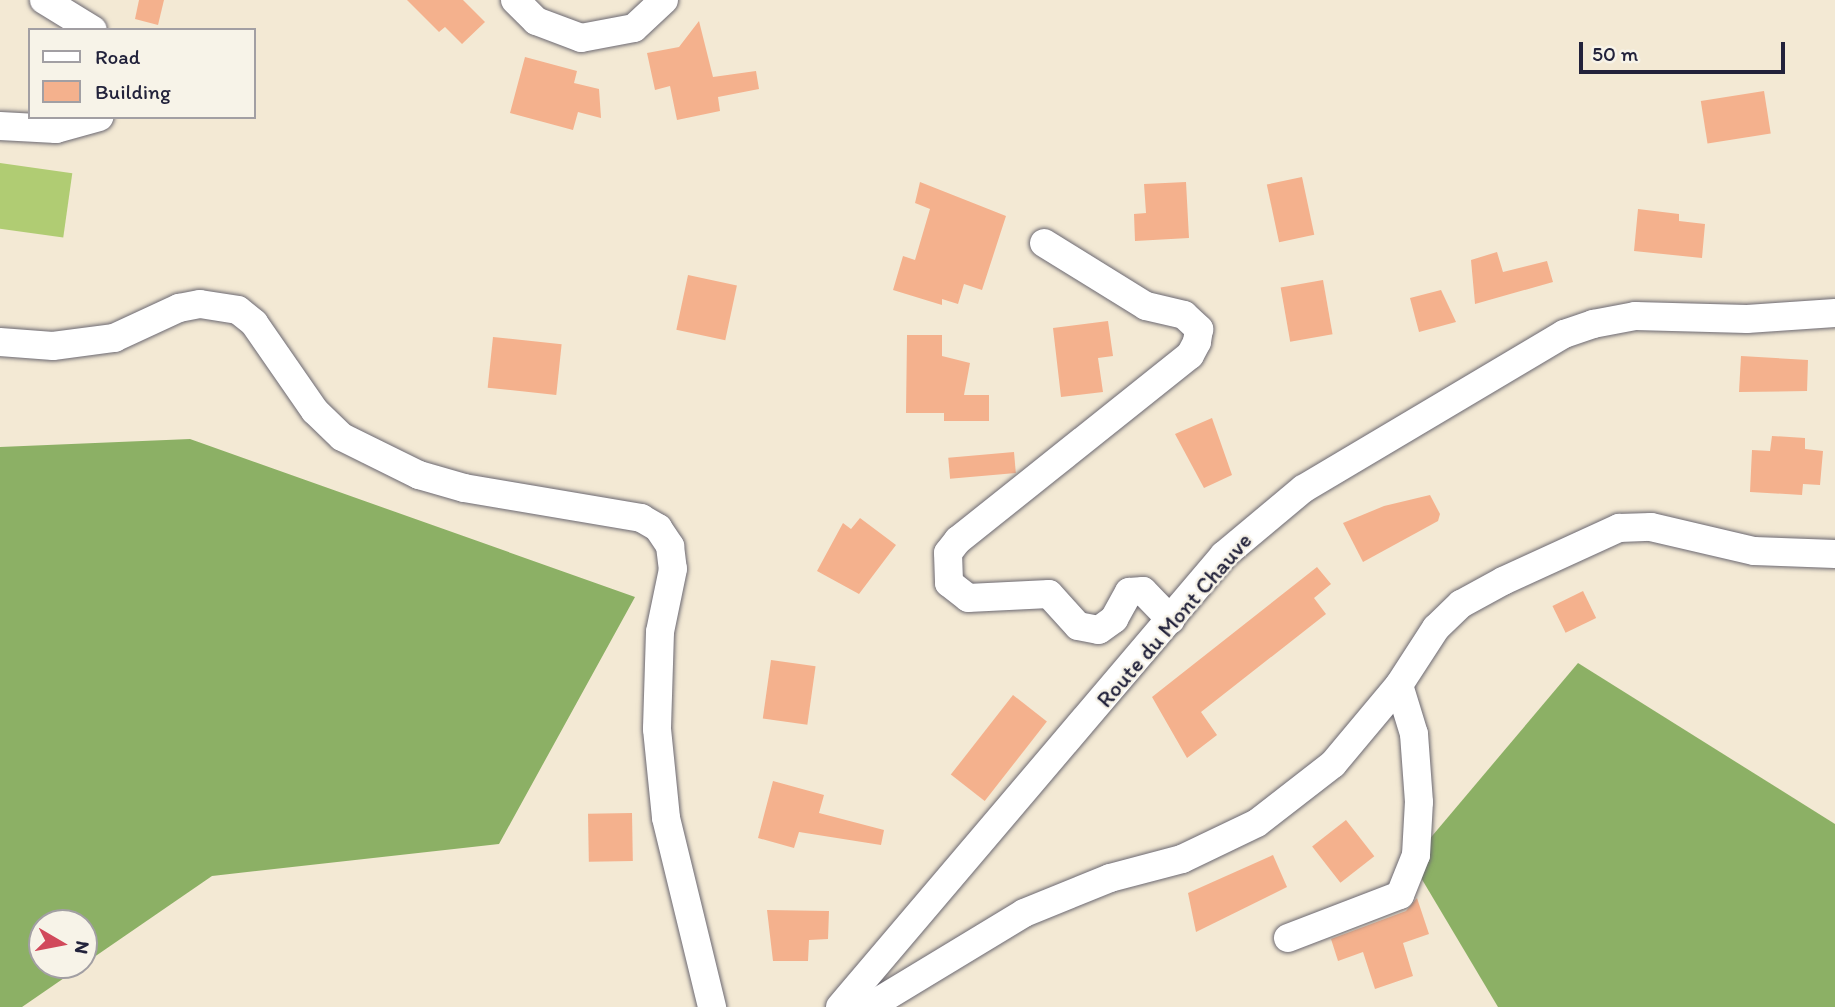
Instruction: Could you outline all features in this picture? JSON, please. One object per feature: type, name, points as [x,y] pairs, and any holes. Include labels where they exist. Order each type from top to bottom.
[{"type":"street","points":[[44,0],[90,28]]},
{"type":"street","points":[[515,0],[536,21],[581,38],[634,28],[664,0]]},
{"type":"street","points":[[0,126],[56,129],[92,119]]},
{"type":"street","points":[[1044,243],[1146,306],[1184,315],[1199,329],[1197,342],[1190,355],[958,540],[948,553],[949,583],[968,598],[1049,594],[1078,626],[1099,630],[1114,619],[1129,592],[1143,591],[1171,620]]},
{"type":"street","points":[[0,342],[53,346],[114,338],[179,308],[200,303],[238,310],[254,323],[315,411],[342,437],[430,478],[536,502],[642,517],[658,528],[670,546],[673,569],[660,632],[657,729],[666,818],[712,1007]]},
{"type":"street","name":"Route du Mont Chauve","points":[[840,1007],[1224,555],[1303,489],[1564,334],[1634,316],[1747,320],[1835,313]]},
{"type":"street","points":[[869,1007],[1024,914],[1110,878],[1182,859],[1257,823],[1333,764],[1399,685],[1436,628],[1461,604],[1619,528],[1651,527],[1754,551],[1835,554]]},
{"type":"street","points":[[1288,937],[1400,895],[1416,855],[1419,802],[1414,734],[1399,685]]},
{"type":"green space","points":[[0,163],[72,173],[63,238],[0,229]]},
{"type":"green space","points":[[190,439],[635,597],[499,844],[212,876],[98,954],[98,909],[28,909],[28,979],[63,979],[22,1007],[0,1007],[0,447]]},
{"type":"green space","points":[[1578,663],[1835,824],[1835,1007],[1498,1007],[1411,861]]},
{"type":"building","points":[[139,0],[164,0],[158,25],[135,19]]},
{"type":"building","points":[[407,0],[463,0],[485,22],[462,44],[445,27],[439,32]]},
{"type":"building","points":[[699,21],[713,77],[756,71],[759,89],[718,97],[720,111],[677,120],[670,86],[655,90],[647,53],[679,47]]},
{"type":"building","points":[[525,57],[577,71],[574,83],[599,89],[601,118],[578,112],[573,130],[510,113]]},
{"type":"building","points":[[1764,91],[1771,133],[1708,143],[1701,101]]},
{"type":"building","points":[[1302,177],[1314,235],[1279,242],[1267,184]]},
{"type":"building","points":[[920,182],[1006,216],[982,290],[964,284],[958,304],[942,299],[942,305],[893,290],[903,256],[915,260],[930,209],[915,203]]},
{"type":"building","points":[[1186,182],[1189,238],[1135,241],[1134,214],[1146,213],[1144,184]]},
{"type":"building","points":[[1638,209],[1679,214],[1679,221],[1705,224],[1702,258],[1634,251]]},
{"type":"building","points":[[1497,252],[1503,272],[1547,261],[1553,282],[1475,304],[1471,260]]},
{"type":"building","points":[[688,275],[737,285],[725,340],[676,330]]},
{"type":"building","points":[[1323,280],[1333,334],[1290,342],[1281,287]]},
{"type":"building","points":[[1441,290],[1456,322],[1419,332],[1410,298]]},
{"type":"building","points":[[1108,321],[1113,356],[1098,358],[1103,392],[1061,397],[1053,328]]},
{"type":"building","points":[[907,335],[942,335],[942,356],[970,363],[964,395],[989,395],[989,421],[944,421],[944,413],[906,413]]},
{"type":"building","points":[[493,337],[562,344],[556,395],[488,388]]},
{"type":"building","points":[[1741,356],[1808,360],[1807,391],[1739,392]]},
{"type":"building","points":[[1212,418],[1232,475],[1204,488],[1175,434]]},
{"type":"building","points":[[1772,436],[1805,438],[1805,449],[1823,451],[1820,485],[1803,484],[1802,495],[1750,492],[1752,450],[1770,451]]},
{"type":"building","points":[[1014,452],[1016,473],[950,479],[948,458]]},
{"type":"building","points":[[1430,495],[1440,514],[1438,521],[1363,562],[1343,523],[1384,506]]},
{"type":"building","points":[[860,518],[896,545],[859,594],[817,571],[843,523],[851,529]]},
{"type":"building","points":[[1317,567],[1331,584],[1314,598],[1326,614],[1201,712],[1217,735],[1187,758],[1152,697]]},
{"type":"building","points":[[1583,591],[1596,618],[1566,633],[1552,606]]},
{"type":"building","points":[[771,660],[816,666],[807,725],[763,718]]},
{"type":"building","points":[[1013,695],[1047,721],[985,801],[951,775]]},
{"type":"building","points":[[773,781],[824,795],[819,813],[884,830],[881,845],[799,832],[794,848],[758,838]]},
{"type":"building","points":[[632,813],[633,861],[589,862],[588,814]]},
{"type":"building","points":[[1346,820],[1374,856],[1340,883],[1312,846]]},
{"type":"building","points":[[1273,855],[1287,887],[1196,932],[1188,893]]},
{"type":"building","points":[[1417,898],[1429,934],[1403,943],[1413,976],[1375,989],[1363,952],[1338,961],[1331,939],[1406,911]]},
{"type":"building","points":[[767,910],[829,911],[828,939],[809,940],[808,961],[773,961]]}]
